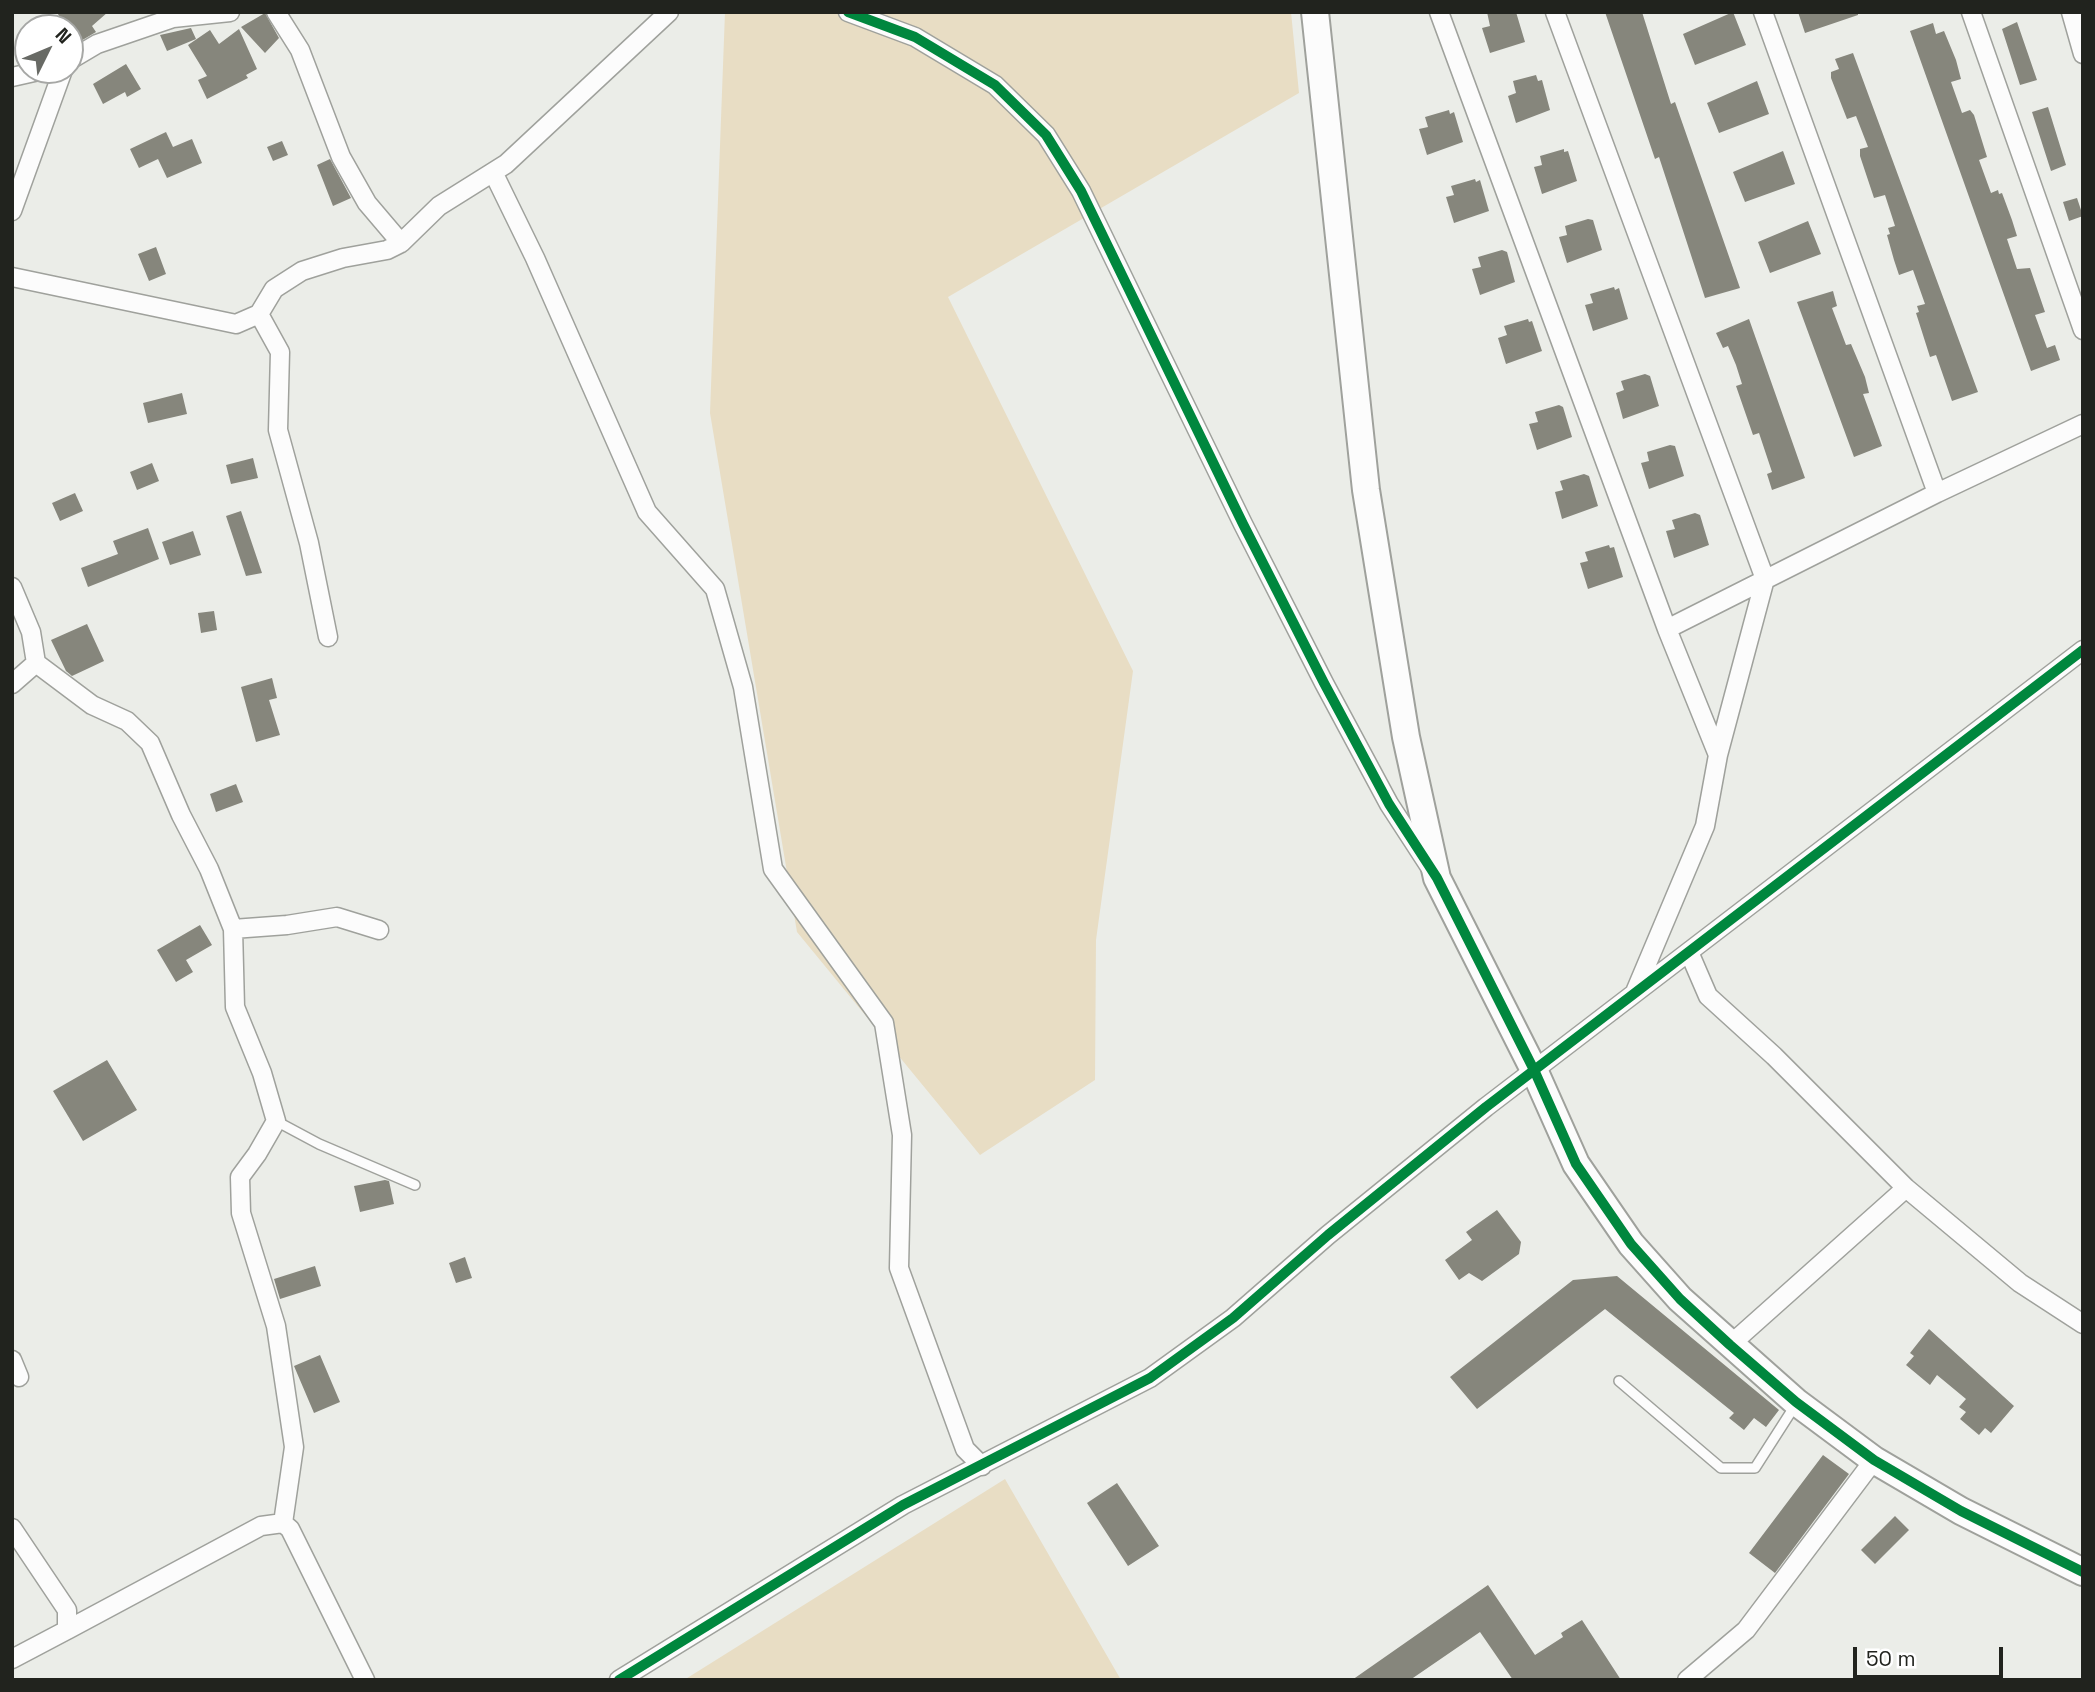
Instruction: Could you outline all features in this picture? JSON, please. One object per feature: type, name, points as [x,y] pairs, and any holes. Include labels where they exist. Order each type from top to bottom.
[{"type":"street","points":[[84,52],[97,44],[173,18],[230,12]]},
{"type":"street","points":[[276,12],[300,50],[341,157],[367,203],[401,243]]},
{"type":"street","points":[[12,278],[236,324],[259,314],[274,289],[302,271],[343,258],[387,250],[401,243],[439,206],[494,174],[670,12]]},
{"type":"street","points":[[848,12],[915,37],[995,85],[1046,135],[1081,191],[1243,524],[1324,683],[1389,804],[1437,878],[1535,1072],[1576,1164],[1601,1205],[1680,1299],[1797,1402],[1874,1461],[1961,1511],[2083,1572]]},
{"type":"street","points":[[1314,12],[1366,490],[1406,737],[1437,878]]},
{"type":"street","points":[[1439,12],[1667,629],[1718,755]]},
{"type":"street","points":[[1555,12],[1765,579],[1718,755],[1705,826],[1634,993]]},
{"type":"street","points":[[1763,12],[1937,493]]},
{"type":"street","points":[[1971,12],[2083,330]]},
{"type":"street","points":[[2071,12],[2083,54]]},
{"type":"street","points":[[12,211],[58,84]]},
{"type":"street","points":[[494,174],[535,258],[647,512],[715,589],[743,687],[773,869],[884,1023],[902,1135],[899,1268],[965,1449],[982,1466]]},
{"type":"street","points":[[259,314],[280,352],[278,430],[309,543],[328,637]]},
{"type":"street","points":[[1667,629],[1937,493],[2083,424]]},
{"type":"street","points":[[12,587],[31,632],[36,663],[92,705],[127,721],[150,743],[181,816],[209,870],[233,929],[235,1007],[262,1073],[276,1121],[240,1177],[241,1213],[276,1326],[294,1447],[283,1523]]},
{"type":"street","points":[[619,1680],[903,1505],[1150,1378],[1233,1318],[1360,1209],[1486,1107],[2083,650]]},
{"type":"street","points":[[12,684],[36,663]]},
{"type":"street","points":[[233,929],[287,925],[337,917],[379,930]]},
{"type":"street","points":[[1689,952],[1708,996],[1774,1056],[1906,1188],[2020,1283],[2083,1324]]},
{"type":"street","points":[[1730,1345],[1906,1188]]},
{"type":"street","points":[[1687,1680],[1746,1630],[1874,1461]]},
{"type":"street","points":[[12,1659],[261,1526],[283,1523],[290,1528],[365,1680]]},
{"type":"street","points":[[12,1528],[67,1611],[67,1630]]},
{"type":"lane","points":[[276,1121],[319,1144],[415,1185]]},
{"type":"lane","points":[[1619,1381],[1720,1468],[1755,1468],[1797,1402]]},
{"type":"shaded area","points":[[725,12],[1291,12],[1299,93],[948,297],[1133,671],[1096,940],[1095,1080],[980,1155],[797,932],[710,413]]},
{"type":"shaded area","points":[[1005,1479],[1121,1680],[684,1680]]},
{"type":"building","points":[[57,12],[108,12],[92,26],[96,32],[84,39],[84,14]]},
{"type":"building","points":[[1487,12],[1516,12],[1525,42],[1490,53],[1482,28],[1490,26]]},
{"type":"building","points":[[1605,12],[1642,12],[1671,104],[1675,102],[1740,288],[1705,298],[1659,157],[1655,159]]},
{"type":"building","points":[[1733,12],[1746,45],[1695,65],[1683,34]]},
{"type":"building","points":[[1798,12],[1858,12],[1858,15],[1805,33]]},
{"type":"building","points":[[265,13],[279,38],[265,53],[241,27]]},
{"type":"building","points":[[2017,22],[2037,80],[2020,85],[2002,29]]},
{"type":"building","points":[[1933,23],[1936,34],[1944,31],[1956,60],[1961,79],[1951,82],[1962,113],[1970,110],[1974,115],[1987,157],[1979,160],[1991,193],[1998,190],[1999,194],[2002,193],[2017,236],[2007,239],[2017,269],[2030,268],[2045,312],[2035,315],[2047,348],[2055,345],[2060,360],[2031,371],[1910,31]]},
{"type":"building","points":[[191,28],[196,39],[167,51],[160,35]]},
{"type":"building","points":[[239,29],[257,69],[246,75],[248,78],[207,99],[198,80],[207,76],[188,45],[210,30],[219,44]]},
{"type":"building","points":[[1853,53],[1978,392],[1952,401],[1936,355],[1930,357],[1916,313],[1919,312],[1917,306],[1925,304],[1913,270],[1899,275],[1894,260],[1887,235],[1890,234],[1888,228],[1895,226],[1885,195],[1874,198],[1860,156],[1860,149],[1868,147],[1856,116],[1847,119],[1831,78],[1831,72],[1839,69],[1835,59]]},
{"type":"building","points":[[126,64],[141,89],[127,97],[125,92],[103,104],[93,84]]},
{"type":"building","points":[[1536,75],[1538,81],[1542,80],[1550,110],[1516,123],[1508,96],[1516,93],[1513,81]]},
{"type":"building","points":[[1757,81],[1769,114],[1719,133],[1707,103]]},
{"type":"building","points":[[2048,107],[2066,165],[2051,171],[2032,112]]},
{"type":"building","points":[[1449,110],[1450,114],[1454,112],[1463,142],[1427,155],[1419,129],[1428,127],[1425,117]]},
{"type":"building","points":[[166,132],[173,147],[192,139],[202,163],[167,178],[158,159],[139,168],[130,149]]},
{"type":"building","points":[[282,141],[288,155],[273,161],[267,147]]},
{"type":"building","points":[[1564,149],[1564,152],[1568,151],[1577,181],[1542,194],[1534,167],[1542,165],[1540,156]]},
{"type":"building","points":[[1783,151],[1795,184],[1745,202],[1733,172]]},
{"type":"building","points":[[330,159],[351,198],[333,206],[317,165]]},
{"type":"building","points":[[1475,179],[1476,182],[1480,180],[1489,211],[1454,223],[1446,197],[1454,195],[1451,186]]},
{"type":"building","points":[[2077,198],[2083,216],[2069,221],[2063,202]]},
{"type":"building","points":[[1593,220],[1602,250],[1567,263],[1559,237],[1567,235],[1565,226]]},
{"type":"building","points":[[1808,221],[1821,254],[1770,273],[1758,242]]},
{"type":"building","points":[[156,247],[166,274],[149,281],[138,254]]},
{"type":"building","points":[[1502,250],[1507,252],[1515,282],[1480,295],[1472,269],[1481,267],[1478,257]]},
{"type":"building","points":[[1614,287],[1615,290],[1619,288],[1628,319],[1593,331],[1585,305],[1593,303],[1590,294]]},
{"type":"building","points":[[1833,291],[1837,306],[1832,308],[1846,345],[1851,344],[1865,377],[1869,393],[1863,394],[1882,446],[1854,457],[1797,302]]},
{"type":"building","points":[[1528,319],[1529,322],[1532,321],[1542,351],[1506,364],[1498,338],[1507,335],[1504,326]]},
{"type":"building","points":[[1749,319],[1805,478],[1772,490],[1767,474],[1772,472],[1759,433],[1753,435],[1736,386],[1742,384],[1736,365],[1728,346],[1723,348],[1716,333]]},
{"type":"building","points":[[1645,374],[1650,376],[1659,406],[1623,419],[1616,393],[1624,390],[1621,381]]},
{"type":"building","points":[[182,393],[187,414],[148,423],[143,403]]},
{"type":"building","points":[[1559,405],[1563,407],[1572,437],[1537,450],[1529,424],[1538,422],[1535,412]]},
{"type":"building","points":[[1675,446],[1684,476],[1649,489],[1641,463],[1649,461],[1647,452]]},
{"type":"building","points":[[253,458],[258,478],[231,484],[226,465]]},
{"type":"building","points":[[152,463],[159,481],[137,490],[130,472]]},
{"type":"building","points":[[1584,474],[1589,476],[1598,506],[1562,519],[1555,492],[1563,490],[1560,481]]},
{"type":"building","points":[[75,493],[83,511],[60,521],[52,503]]},
{"type":"building","points":[[241,511],[262,573],[246,576],[226,516]]},
{"type":"building","points":[[1695,513],[1700,515],[1709,545],[1674,558],[1666,531],[1675,529],[1672,520]]},
{"type":"building","points":[[148,528],[159,559],[88,587],[81,568],[118,554],[113,541]]},
{"type":"building","points":[[193,531],[201,555],[170,565],[162,542]]},
{"type":"building","points":[[1609,545],[1610,548],[1614,547],[1623,577],[1588,589],[1580,563],[1588,561],[1585,552]]},
{"type":"building","points":[[214,611],[217,630],[201,633],[198,613]]},
{"type":"building","points":[[87,624],[104,661],[72,676],[66,671],[51,640]]},
{"type":"building","points":[[272,678],[277,698],[269,700],[280,735],[256,742],[241,687]]},
{"type":"building","points":[[236,784],[243,802],[216,812],[210,794]]},
{"type":"building","points":[[200,925],[212,945],[186,960],[193,972],[176,982],[157,950]]},
{"type":"building","points":[[107,1060],[137,1110],[83,1141],[53,1091]]},
{"type":"building","points":[[389,1181],[394,1204],[360,1212],[354,1186]]},
{"type":"building","points":[[1497,1210],[1521,1242],[1519,1254],[1482,1281],[1469,1273],[1459,1280],[1445,1260],[1472,1240],[1466,1232]]},
{"type":"building","points":[[465,1257],[472,1278],[456,1283],[449,1263]]},
{"type":"building","points":[[315,1266],[321,1286],[280,1299],[274,1279]]},
{"type":"building","points":[[1617,1276],[1779,1410],[1766,1427],[1754,1418],[1744,1430],[1729,1418],[1734,1413],[1605,1309],[1477,1409],[1450,1377],[1573,1280]]},
{"type":"building","points":[[1929,1329],[2014,1406],[1991,1433],[1985,1428],[1979,1435],[1960,1419],[1966,1412],[1959,1407],[1966,1399],[1937,1375],[1930,1385],[1906,1365],[1914,1356],[1910,1353]]},
{"type":"building","points":[[320,1355],[340,1402],[314,1413],[294,1366]]},
{"type":"building","points":[[1823,1455],[1849,1474],[1775,1573],[1749,1553]]},
{"type":"building","points":[[1117,1483],[1159,1546],[1128,1566],[1087,1503]]},
{"type":"building","points":[[1895,1516],[1909,1530],[1875,1564],[1861,1550]]},
{"type":"building","points":[[1488,1585],[1535,1655],[1563,1637],[1561,1633],[1582,1620],[1621,1680],[1513,1680],[1480,1632],[1410,1680],[1352,1680]]},
{"type":"cycle path","points":[[848,12],[915,37],[995,85],[1046,135],[1081,191],[1243,524],[1324,683],[1389,804],[1437,878],[1535,1072],[1576,1164],[1631,1244],[1680,1299],[1730,1345],[1796,1402],[1874,1460],[1961,1511],[2083,1572]]},
{"type":"cycle path","points":[[619,1680],[903,1505],[1150,1378],[1233,1318],[1328,1235],[1486,1107],[2083,650]]}]
